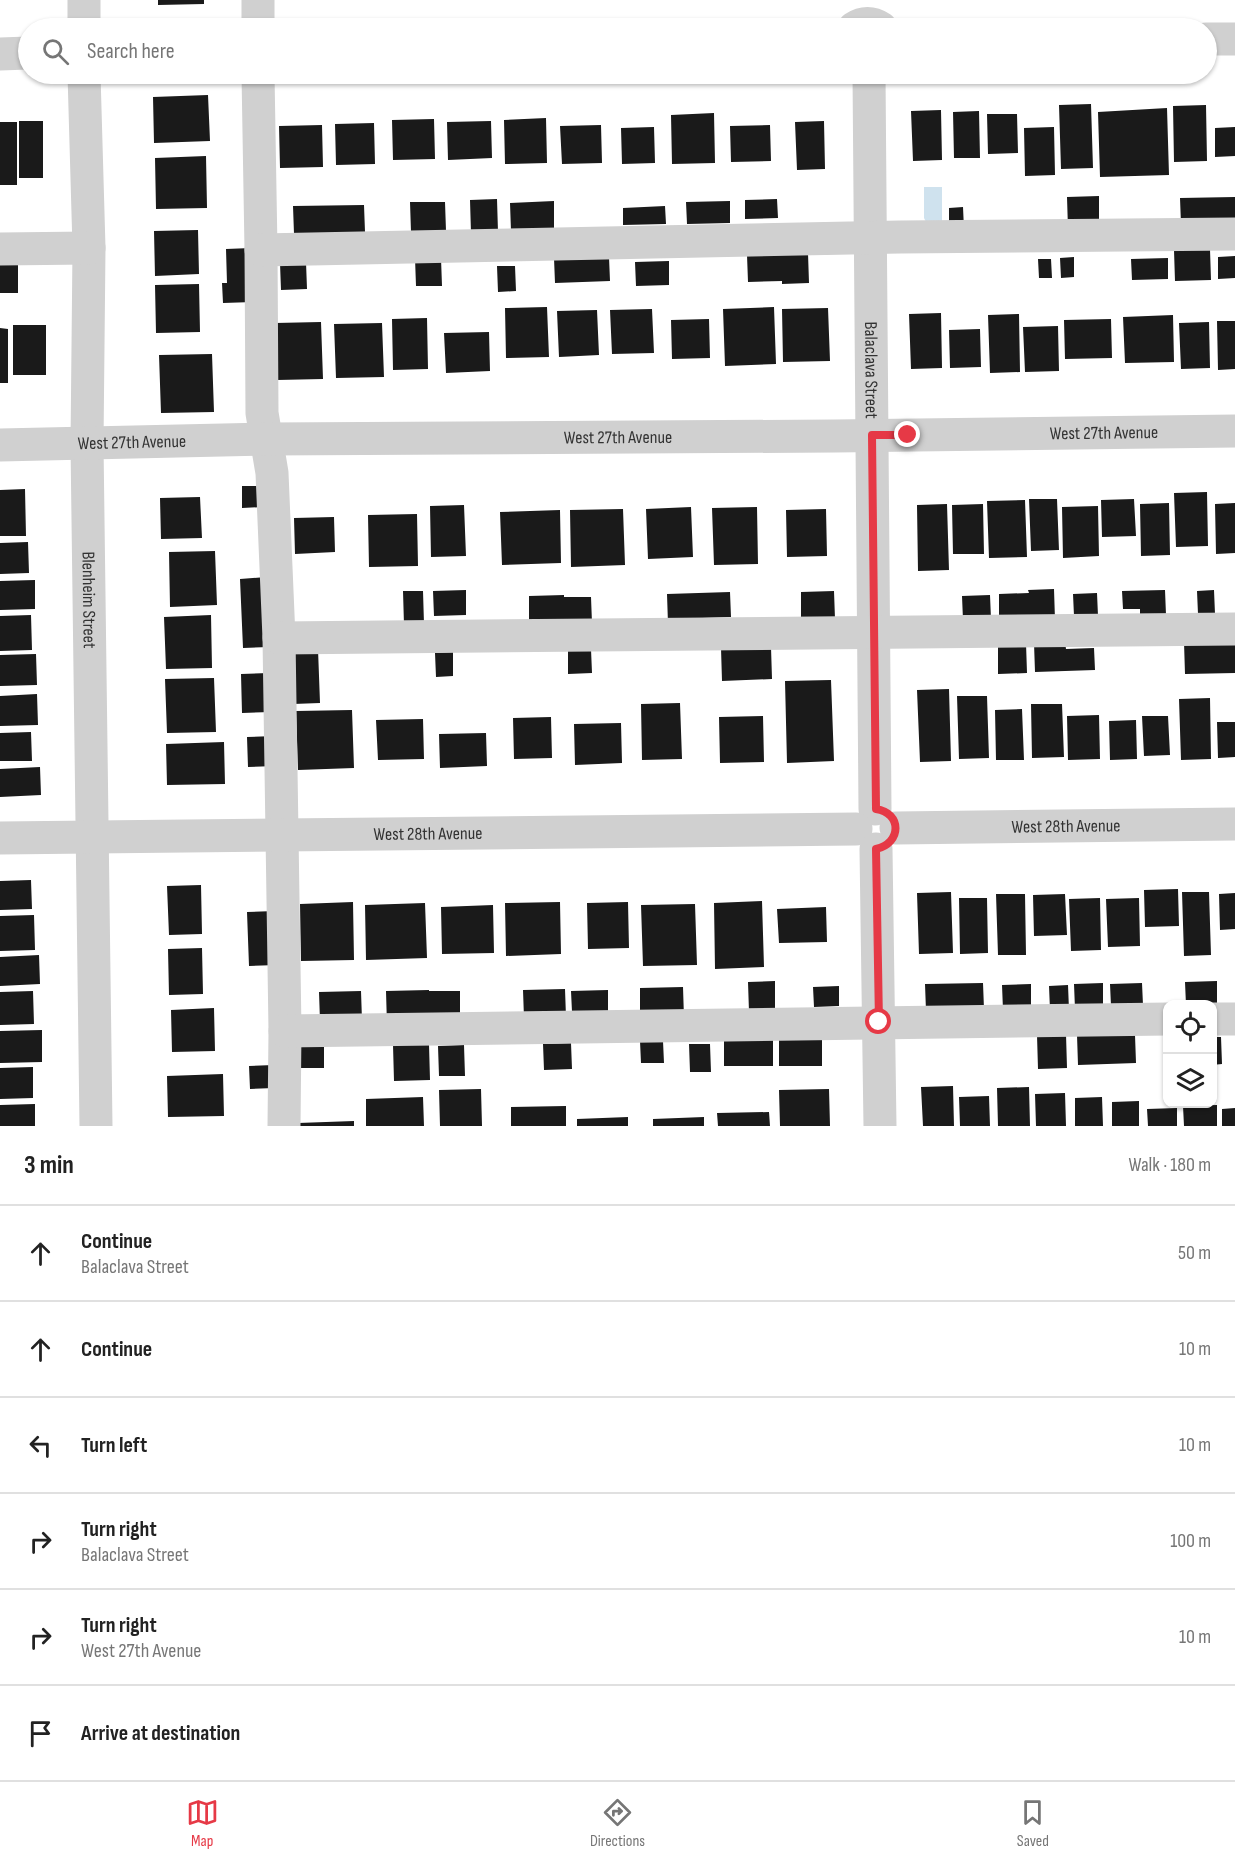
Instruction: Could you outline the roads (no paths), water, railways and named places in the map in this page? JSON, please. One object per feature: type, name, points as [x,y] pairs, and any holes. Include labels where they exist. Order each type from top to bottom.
[{"type":"street","points":[[84,0],[84,18]]},
{"type":"street","points":[[258,0],[258,18]]},
{"type":"street","points":[[1217,39],[1235,39]]},
{"type":"street","points":[[0,54],[18,53]]},
{"type":"street","name":"Blenheim Street","points":[[84,84],[89,248],[87,444],[96,1126]]},
{"type":"street","points":[[258,84],[262,412],[272,473],[279,638],[285,1031],[284,1126]]},
{"type":"street","name":"Balaclava Street","points":[[869,84],[880,1126]]},
{"type":"street","points":[[261,250],[870,238],[1235,234]]},
{"type":"street","points":[[0,249],[89,248]]},
{"type":"street","name":"West 27th Avenue","points":[[0,445],[266,439],[1235,431]]},
{"type":"street","points":[[279,638],[1235,629]]},
{"type":"street","name":"West 28th Avenue","points":[[0,838],[1235,824]]},
{"type":"street","points":[[285,1031],[1163,1019]]},
{"type":"street","points":[[1217,1019],[1235,1019]]},
{"type":"water","points":[[924,187],[942,187],[942,224],[927,224],[924,218]]}]
